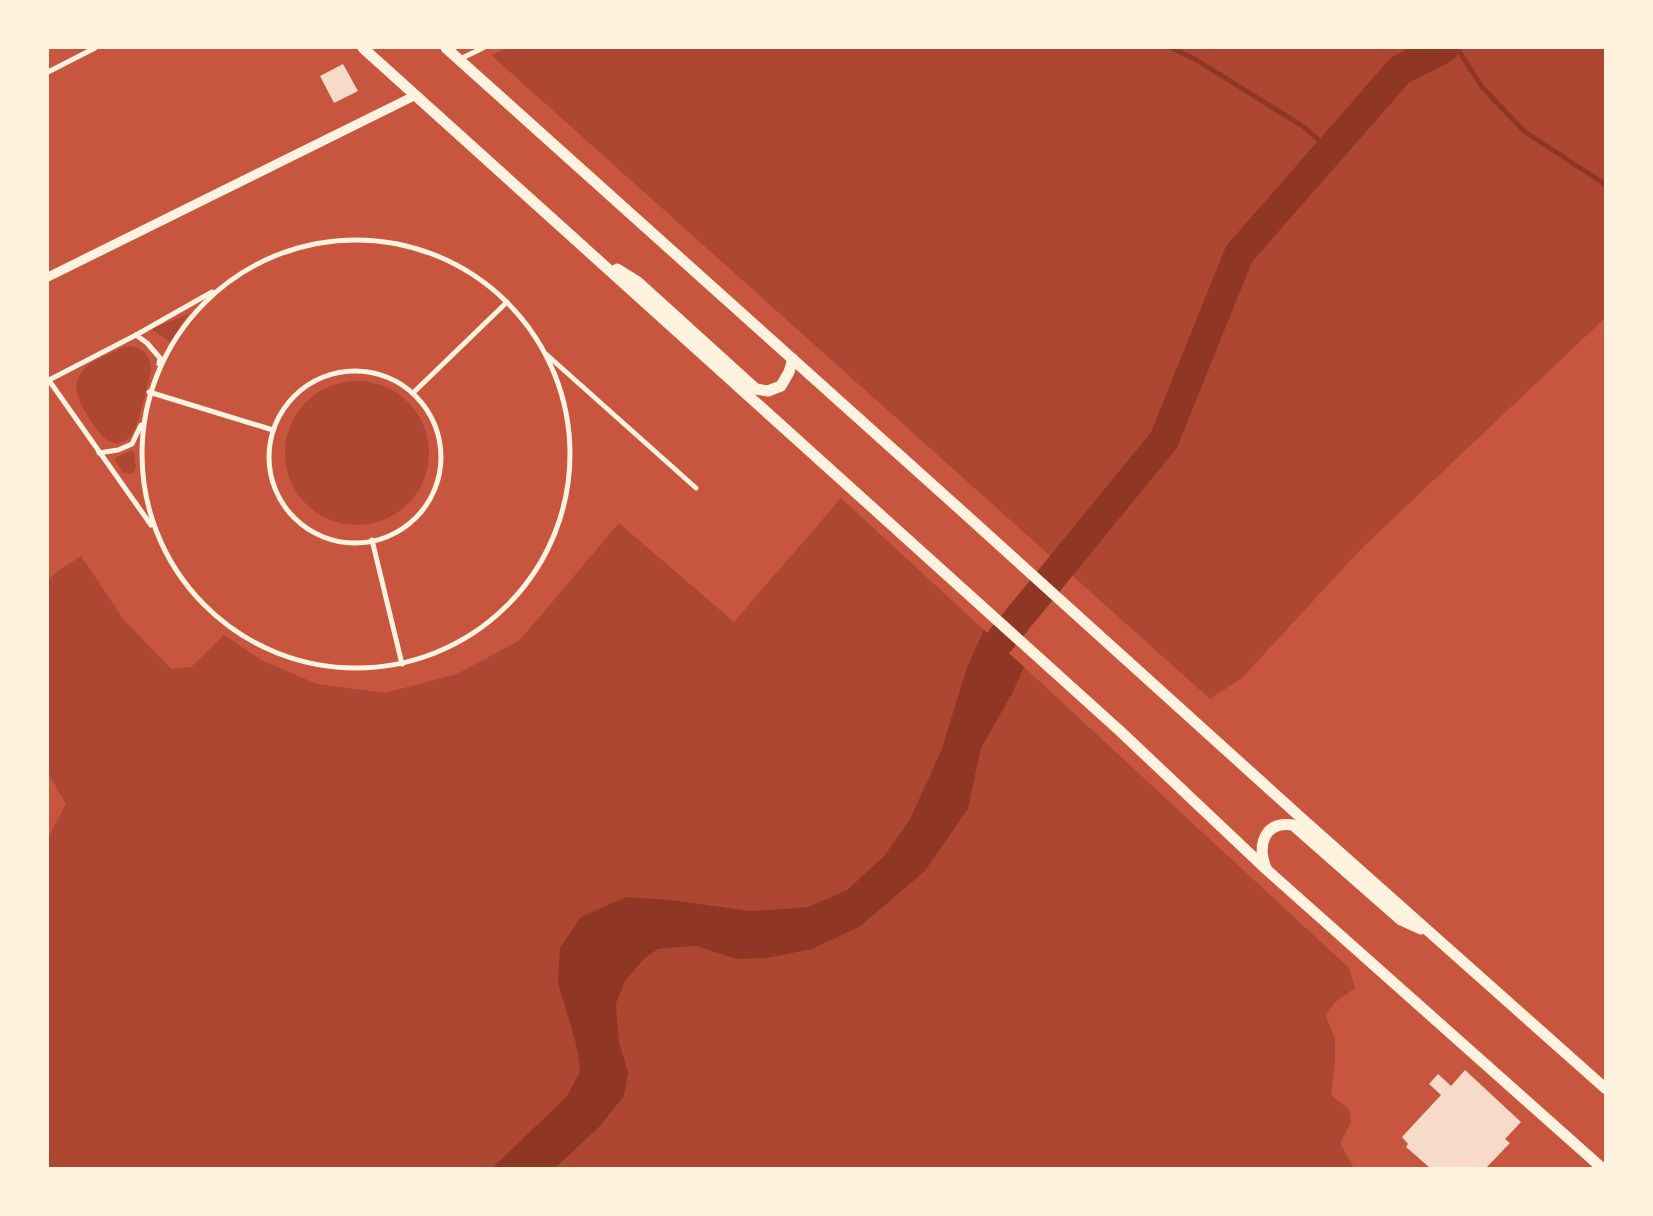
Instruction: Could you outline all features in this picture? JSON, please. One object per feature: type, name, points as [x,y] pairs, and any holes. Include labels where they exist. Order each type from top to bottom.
[{"type":"main road","points":[[363,48],[596,256],[1120,731],[1267,870],[1602,1168]]},
{"type":"main road","points":[[446,48],[1432,935],[1606,1089]]},
{"type":"main road","points":[[596,256],[638,282],[756,390],[768,391],[781,386],[790,372],[793,359]]},
{"type":"main road","points":[[1267,870],[1262,858],[1264,839],[1270,830],[1284,824],[1293,825],[1401,920],[1432,935]]},
{"type":"street","points":[[48,72],[95,48]]},
{"type":"street","points":[[460,59],[483,48]]},
{"type":"street","points":[[48,277],[416,95]]},
{"type":"street","points":[[365,240],[404,245],[442,258],[476,277],[507,302],[528,326],[546,354],[561,390],[570,429],[571,468],[565,507],[551,545],[531,579],[506,609],[475,633],[440,652],[402,664],[368,668],[334,667],[300,661],[269,650],[239,634],[212,613],[188,588],[169,560],[154,530],[48,379],[136,335],[218,289],[251,266],[287,251],[326,242],[365,240]]},
{"type":"street","points":[[158,368],[183,325],[218,289]]},
{"type":"street","points":[[413,393],[507,302]]},
{"type":"street","points":[[136,335],[147,343],[160,358],[143,422],[141,459],[144,486],[154,530]]},
{"type":"street","points":[[546,354],[696,488]]},
{"type":"street","points":[[361,371],[388,377],[413,393],[429,413],[439,437],[442,462],[436,488],[423,510],[404,528],[372,540],[354,543],[327,538],[304,526],[285,507],[273,483],[268,456],[273,430],[286,405],[306,385],[332,373],[361,371]]},
{"type":"street","points":[[150,392],[273,430]]},
{"type":"street","points":[[99,453],[118,450],[132,444],[143,422]]},
{"type":"street","points":[[372,540],[402,664]]},
{"type":"shaded area","points":[[507,48],[1605,48],[1605,318],[1360,550],[1242,678],[1210,699],[491,55]]},
{"type":"shaded area","points":[[188,314],[170,343],[151,329]]},
{"type":"shaded area","points":[[130,346],[146,354],[150,361],[151,371],[137,425],[130,437],[123,442],[117,443],[106,439],[93,424],[80,402],[76,385],[81,373],[90,364],[123,347]]},
{"type":"shaded area","points":[[357,381],[385,386],[408,402],[424,425],[429,453],[424,481],[408,504],[385,520],[357,525],[329,520],[306,504],[290,481],[285,453],[290,425],[306,402],[329,386]]},
{"type":"shaded area","points":[[130,451],[134,452],[136,467],[133,473],[129,474],[123,472],[115,460],[117,457]]},
{"type":"shaded area","points":[[841,498],[984,630],[967,667],[941,751],[910,819],[884,856],[847,890],[808,907],[751,911],[671,900],[558,983],[576,1044],[580,1071],[567,1096],[492,1168],[48,1168],[48,838],[66,804],[48,773],[48,581],[55,573],[81,556],[124,620],[171,669],[191,667],[224,635],[261,660],[317,684],[385,693],[457,674],[520,640],[619,523],[734,622]]},
{"type":"shaded area","points":[[984,630],[1024,667],[1012,694],[981,748],[968,809],[925,871],[859,927],[812,949],[767,958],[736,959],[696,946],[658,949],[644,959],[625,981],[616,1004],[619,1042],[628,1072],[624,1096],[599,1127],[555,1168],[492,1168],[567,1096],[580,1071],[576,1044],[558,983],[560,948],[581,917],[626,897],[671,900],[751,911],[808,907],[847,890],[884,856],[910,819],[941,751],[967,667]]},
{"type":"shaded area","points":[[1024,667],[1349,968],[1355,988],[1334,1003],[1326,1016],[1335,1039],[1335,1064],[1331,1095],[1349,1109],[1351,1122],[1340,1143],[1354,1168],[555,1168],[628,1072],[619,1042],[616,1004],[625,981],[644,959],[658,949],[696,946],[736,959],[925,871],[968,809],[981,748],[1012,694]]},
{"type":"building","points":[[343,64],[358,91],[334,103],[320,76]]},
{"type":"building","points":[[1465,1070],[1521,1122],[1505,1139],[1510,1143],[1486,1168],[1430,1168],[1406,1147],[1408,1144],[1402,1137],[1441,1095],[1429,1084],[1438,1074],[1451,1086]]},
{"type":"waterway","points":[[1172,48],[1195,59],[1304,127],[1330,150]]},
{"type":"waterway","points":[[980,680],[990,653],[1164,440],[1239,254],[1400,70],[1444,48]]},
{"type":"waterway","points":[[1457,48],[1482,87],[1524,131],[1606,185]]}]
